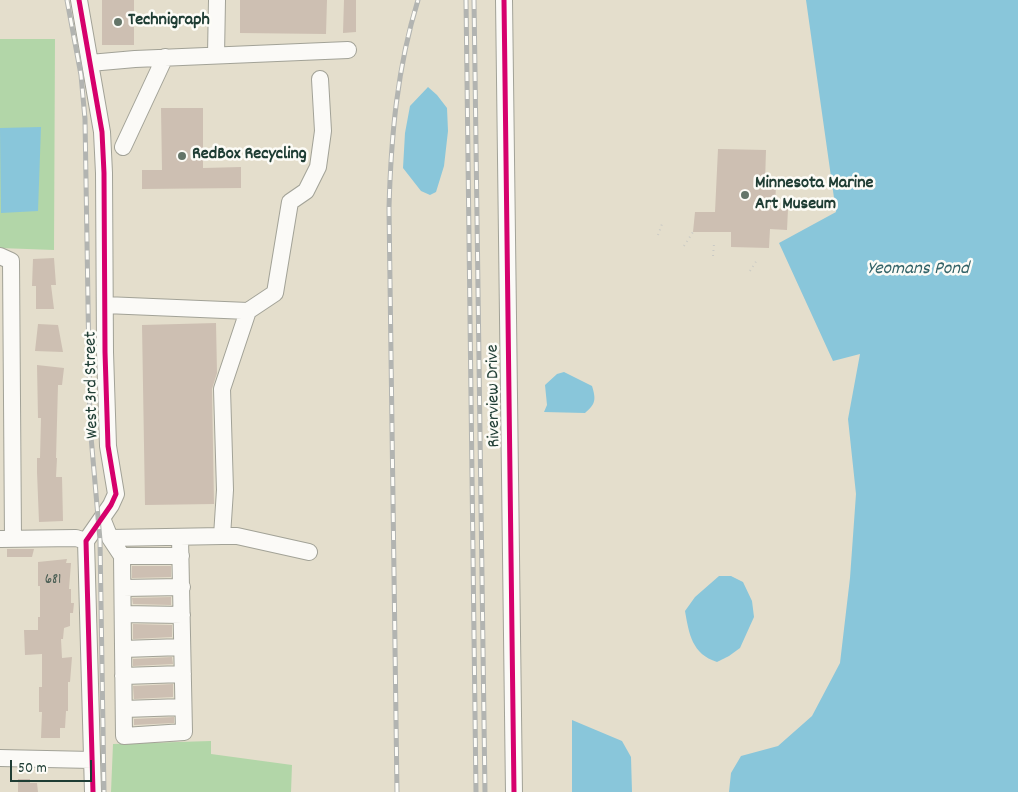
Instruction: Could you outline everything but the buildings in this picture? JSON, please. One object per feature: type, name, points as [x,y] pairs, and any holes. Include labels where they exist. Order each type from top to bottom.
[{"type":"street","name":"West 3rd Street","points":[[79,0],[102,132],[108,446],[116,494],[86,541]]},
{"type":"street","points":[[216,55],[217,0]]},
{"type":"street","name":"Riverview Drive","points":[[504,0],[514,792]]},
{"type":"street","points":[[90,63],[165,57],[348,50]]},
{"type":"street","points":[[123,147],[165,57]]},
{"type":"street","points":[[105,304],[248,311],[275,293],[290,202],[306,191],[318,167],[323,131],[320,79]]},
{"type":"street","points":[[6,258],[6,539],[76,538],[86,541],[92,792]]},
{"type":"street","points":[[222,536],[225,490],[222,389],[248,311]]},
{"type":"street","points":[[102,518],[110,538],[122,556],[124,736],[184,732],[180,538]]},
{"type":"street","points":[[110,538],[237,536],[309,552]]},
{"type":"street","points":[[122,556],[181,556]]},
{"type":"street","points":[[122,588],[182,587]]},
{"type":"street","points":[[123,614],[182,614]]},
{"type":"street","points":[[123,649],[182,647]]},
{"type":"street","points":[[123,676],[183,674]]},
{"type":"street","points":[[124,709],[183,707]]},
{"type":"street","points":[[0,758],[92,760]]},
{"type":"path","points":[[658,235],[662,224]]},
{"type":"path","points":[[684,246],[693,232]]},
{"type":"path","points":[[712,256],[714,244]]},
{"type":"path","points":[[750,271],[757,260]]},
{"type":"green space","points":[[0,39],[55,39],[54,250],[0,248]]},
{"type":"green space","points":[[211,741],[211,754],[292,765],[291,792],[111,792],[113,744]]},
{"type":"water","name":"Yeomans Pond","points":[[806,0],[1018,0],[1018,792],[729,792],[731,773],[741,756],[778,746],[812,716],[840,663],[850,578],[856,494],[848,419],[860,354],[833,361],[779,243],[836,212]]},
{"type":"water","points":[[428,87],[447,108],[448,131],[444,166],[436,192],[430,195],[421,191],[403,168],[405,133],[410,106]]},
{"type":"water","points":[[41,127],[38,211],[1,213],[0,128]]},
{"type":"water","points":[[564,372],[592,386],[594,401],[585,413],[544,412],[547,405],[545,385],[557,374]]},
{"type":"water","points":[[719,576],[731,576],[743,582],[752,601],[754,617],[740,648],[717,662],[702,654],[693,642],[685,611],[695,597]]},
{"type":"water","points":[[572,720],[622,741],[631,757],[632,792],[572,792]]},
{"type":"railway","points":[[67,0],[81,75],[85,119],[90,425],[100,540],[104,792]]},
{"type":"railway","points":[[397,792],[389,208],[391,155],[396,103],[405,51],[418,0]]},
{"type":"railway","points":[[466,0],[476,792]]},
{"type":"railway","points":[[474,0],[485,792]]},
{"type":"cycle path","points":[[79,0],[102,132],[108,446],[116,494],[111,505],[86,541],[93,792]]},
{"type":"cycle path","points":[[504,0],[514,792]]},
{"type":"place","name":"Technigraph","points":[[118,22]]},
{"type":"place","name":"RedBox Recycling","points":[[182,156]]},
{"type":"place","name":"Minnesota Marine Art Museum","points":[[745,195]]}]
